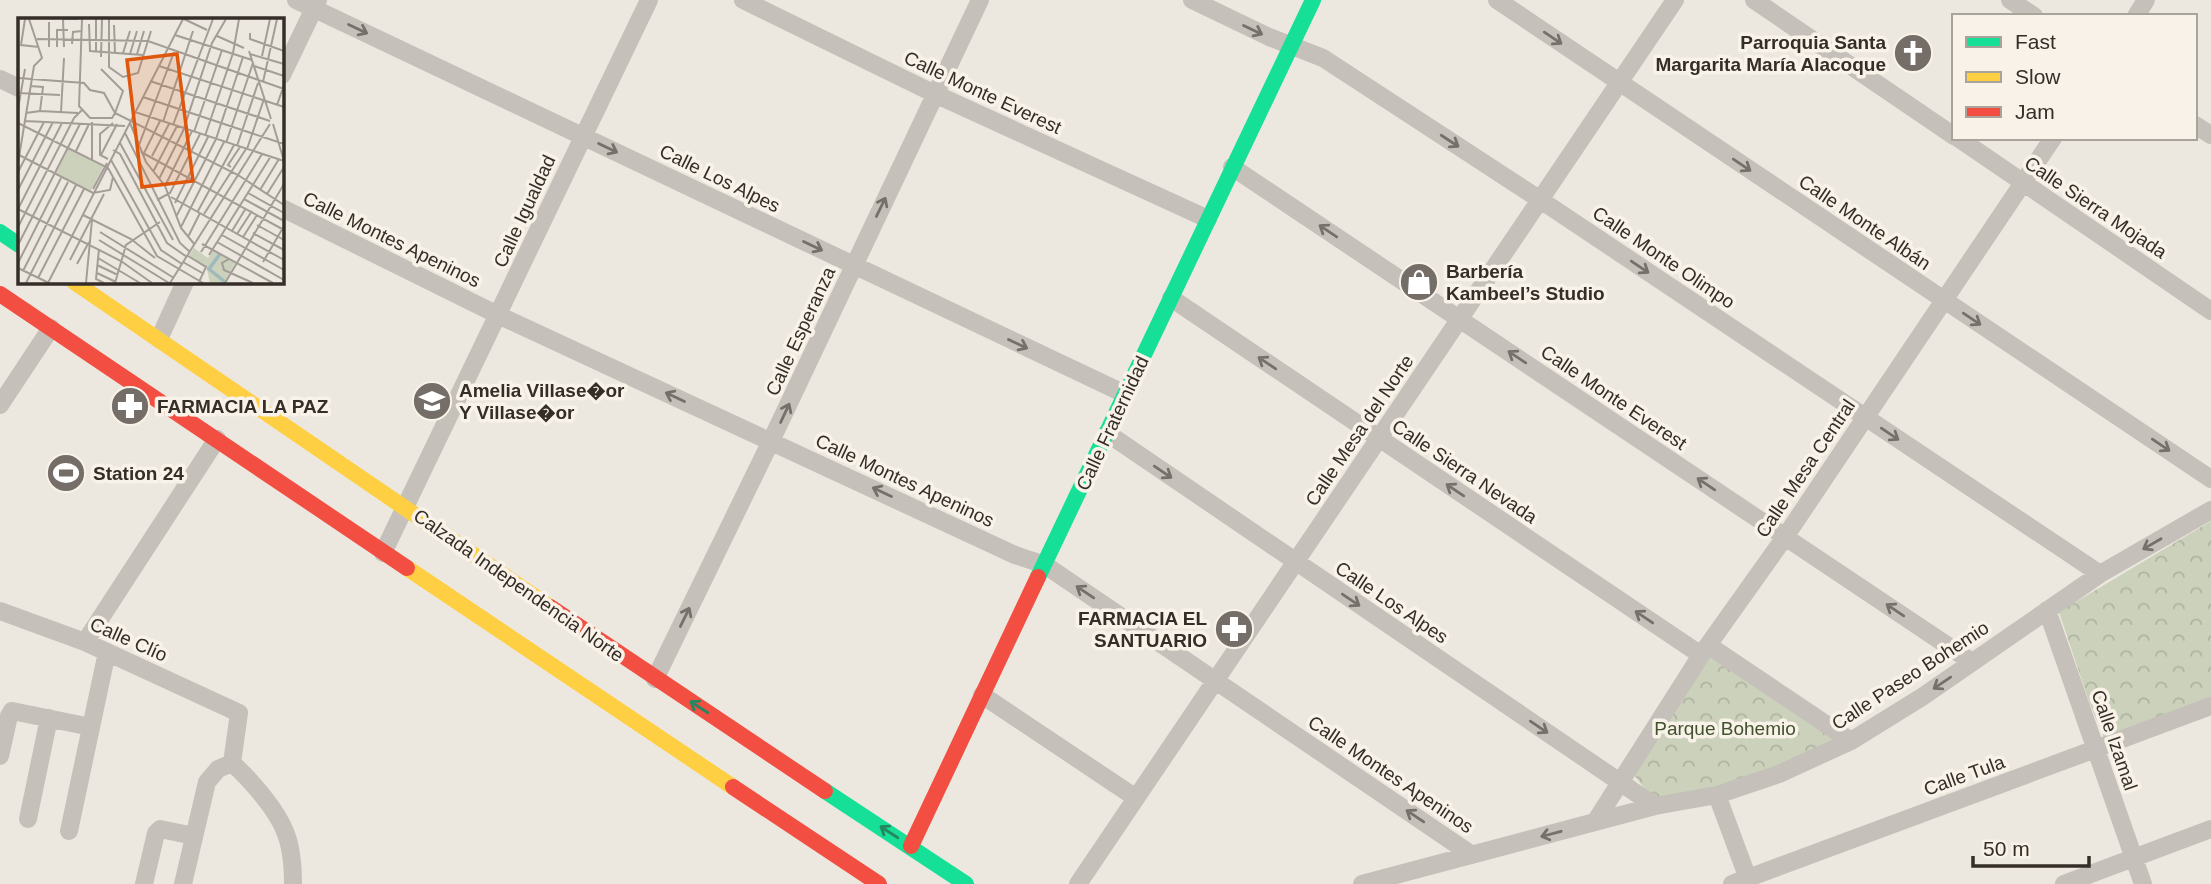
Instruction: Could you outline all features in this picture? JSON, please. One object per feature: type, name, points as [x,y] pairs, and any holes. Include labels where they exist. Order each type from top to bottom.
[{"type":"main road","name":"Calle Fraternidad","points":[[911,846],[1313,0]]},
{"type":"main road","points":[[0,232],[18,244]]},
{"type":"main road","name":"Calzada Independencia Norte","points":[[77,284],[655,679],[966,884]]},
{"type":"main road","points":[[0,294],[879,884]]},
{"type":"street","name":"Calle Los Alpes","points":[[296,0],[316,4],[582,136],[1125,394]]},
{"type":"street","name":"Calle Igualdad","points":[[383,553],[649,0]]},
{"type":"street","name":"Calle Monte Everest","points":[[743,0],[935,94],[1208,219]]},
{"type":"street","name":"Calle Esperanza","points":[[655,679],[980,0]]},
{"type":"street","name":"Calle Monte Olimpo","points":[[1192,0],[1269,37],[1323,58],[2100,574]]},
{"type":"street","name":"Calle Monte Albán","points":[[1497,0],[2211,479]]},
{"type":"street","name":"Calle Mesa del Norte","points":[[1078,884],[1675,0]]},
{"type":"street","name":"Calle Sierra Mojada","points":[[1754,0],[1952,134]]},
{"type":"street","points":[[2010,0],[2031,14]]},
{"type":"street","points":[[284,71],[316,4]]},
{"type":"street","points":[[0,79],[18,88]]},
{"type":"street","name":"Calle Sierra Mojada","points":[[1960,140],[2211,311]]},
{"type":"street","name":"Calle Mesa Central","points":[[1595,822],[1704,650],[1785,537],[2052,140]]},
{"type":"street","name":"Calle Monte Everest","points":[[1232,167],[1972,662]]},
{"type":"street","name":"Calle Montes Apeninos","points":[[284,209],[498,315],[1014,555],[1045,565],[1472,855]]},
{"type":"street","points":[[159,339],[184,284]]},
{"type":"street","name":"Calle Sierra Nevada","points":[[1171,298],[1378,438],[1704,650],[1851,741]]},
{"type":"street","points":[[0,405],[51,328]]},
{"type":"street","name":"Calle Los Alpes","points":[[1107,433],[1655,806]]},
{"type":"street","points":[[85,642],[217,439]]},
{"type":"street","name":"Calle Paseo Bohemio","points":[[1362,884],[1655,806],[1717,795],[1779,774],[1851,741],[1922,697],[2100,574],[2211,510]]},
{"type":"street","name":"Calle Izamal","points":[[2047,610],[2143,884]]},
{"type":"street","name":"Calle Clío","points":[[0,611],[85,642],[239,713],[232,763]]},
{"type":"street","points":[[69,831],[107,652]]},
{"type":"street","points":[[982,695],[1136,798]]},
{"type":"street","name":"Calle Tula","points":[[1743,882],[2211,705]]},
{"type":"street","points":[[0,756],[12,712],[91,727]]},
{"type":"street","points":[[28,819],[49,718]]},
{"type":"street","points":[[183,884],[206,782],[218,769],[232,763],[253,783],[286,833],[293,864],[293,884]]},
{"type":"street","points":[[1717,795],[1743,882]]},
{"type":"street","points":[[144,884],[156,833],[160,829],[194,836]]},
{"type":"street","points":[[2064,884],[2211,829]]},
{"type":"green space","points":[[2211,521],[2211,698],[2104,737],[2089,702],[2059,612]]},
{"type":"green space","name":"Parque Bohemio","points":[[1709,650],[1843,740],[1715,790],[1653,799],[1634,775]]},
{"type":"traffic: fast","points":[[1038,577],[1313,0]]},
{"type":"traffic: fast","points":[[0,232],[18,244]]},
{"type":"traffic: fast","points":[[825,791],[966,884]]},
{"type":"traffic: slow","points":[[77,284],[550,607]]},
{"type":"traffic: slow","points":[[407,568],[733,787]]},
{"type":"traffic: jam","points":[[0,294],[407,568]]},
{"type":"traffic: jam","points":[[911,846],[1038,577]]},
{"type":"traffic: jam","points":[[550,607],[825,791]]},
{"type":"traffic: jam","points":[[733,787],[879,884]]},
{"type":"place","name":"Parroquia Santa Margarita María Alacoque","points":[[1913,53]]},
{"type":"place","name":"Barbería Kambeel’s Studio","points":[[1419,282]]},
{"type":"place","name":"Amelia Villase�or Y Villase�or","points":[[432,401]]},
{"type":"place","name":"FARMACIA LA PAZ","points":[[130,406]]},
{"type":"place","name":"Station 24","points":[[66,473]]},
{"type":"place","name":"FARMACIA EL SANTUARIO","points":[[1234,629]]}]
